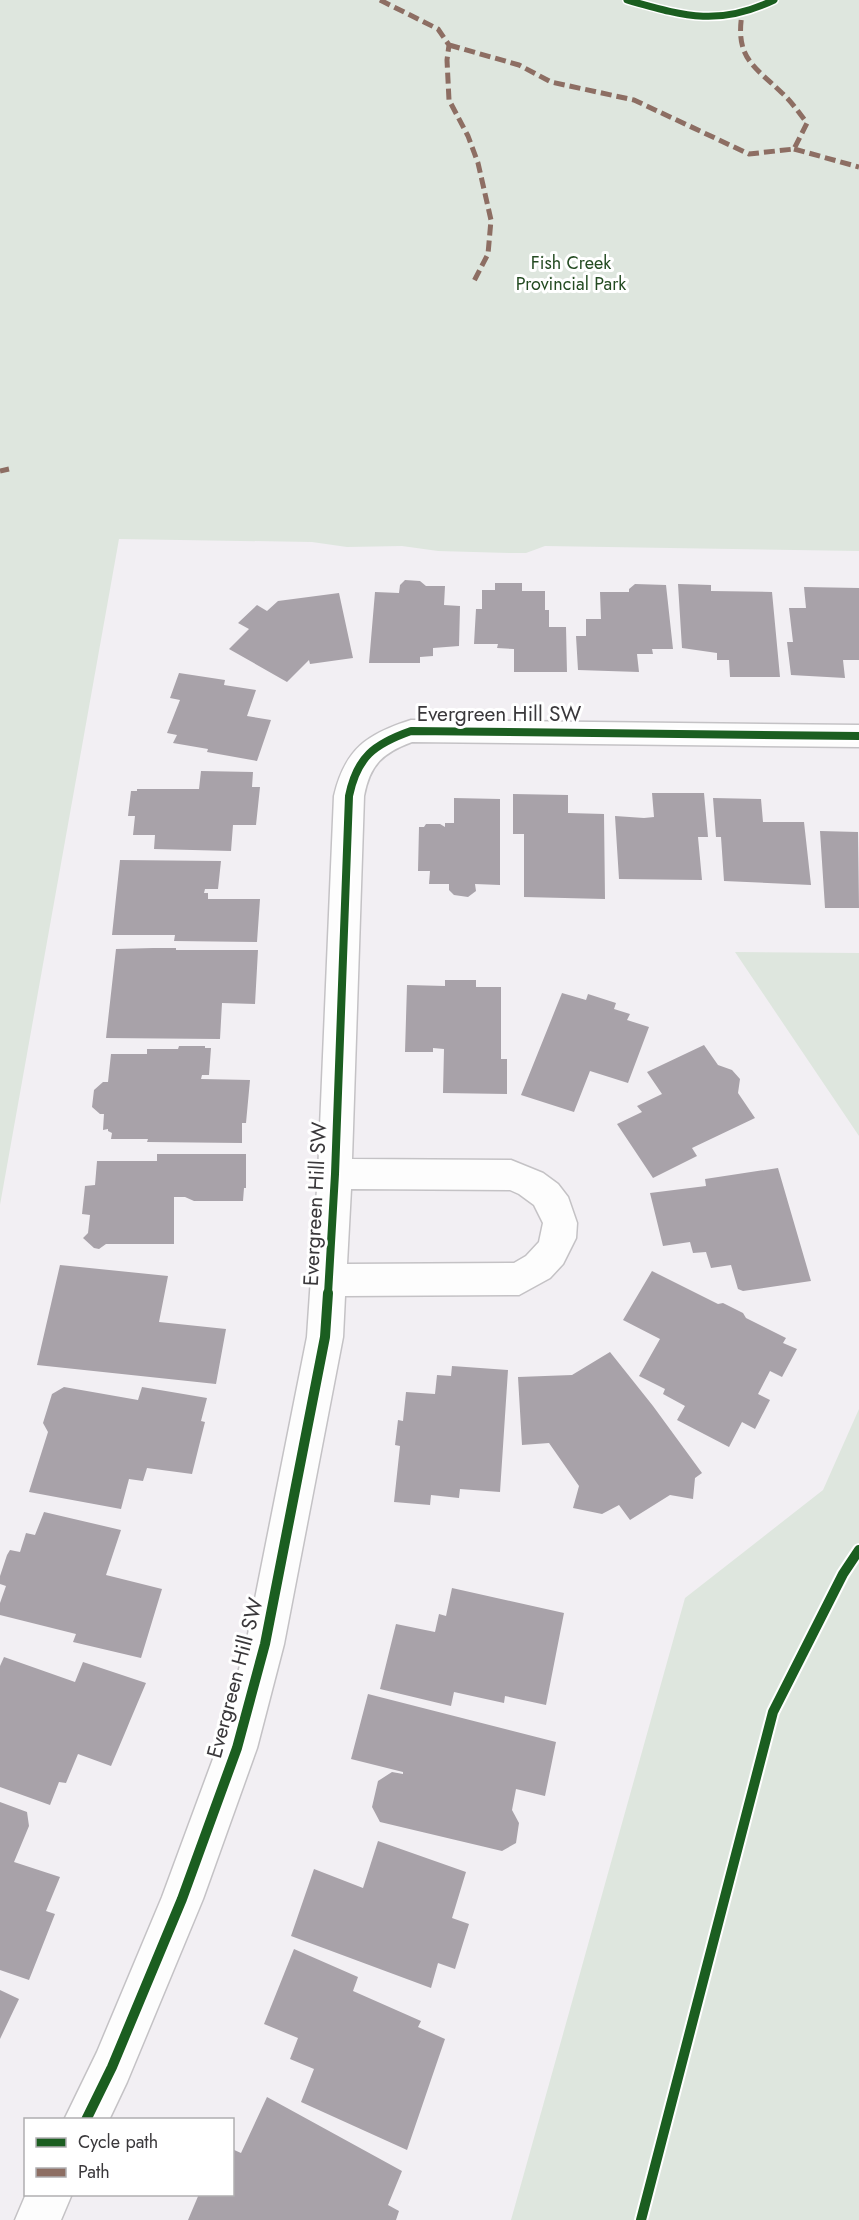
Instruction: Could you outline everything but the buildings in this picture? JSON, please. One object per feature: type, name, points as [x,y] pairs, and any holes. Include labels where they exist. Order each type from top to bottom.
[{"type":"street","name":"Evergreen Hill SW","points":[[87,2118],[112,2067],[182,1899],[237,1749],[266,1644],[325,1337],[335,1174],[349,796],[351,779],[358,764],[373,749],[390,738],[411,731],[436,729],[859,736]]},
{"type":"street","points":[[330,1280],[519,1279],[535,1271],[548,1260],[557,1246],[560,1230],[558,1215],[551,1201],[541,1189],[527,1180],[511,1175],[335,1174]]},
{"type":"street","points":[[37,2220],[49,2196]]},
{"type":"green space","name":"Fish Creek Provincial Park","points":[[0,0],[859,0],[859,551],[545,546],[526,553],[509,553],[438,551],[402,546],[347,547],[312,542],[119,539],[0,1205]]},
{"type":"green space","points":[[735,952],[859,953],[859,1136]]},
{"type":"green space","points":[[859,1409],[859,2220],[511,2220],[685,1598],[823,1490]]},
{"type":"marked path","points":[[380,0],[438,29],[449,45],[447,60],[449,100],[468,136],[478,163],[491,220],[488,254],[473,283]]},
{"type":"marked path","points":[[449,45],[519,65],[551,82],[634,100],[749,154],[794,149],[807,123],[786,97],[755,68],[743,52],[740,41],[742,14]]},
{"type":"marked path","points":[[794,149],[859,167]]},
{"type":"marked path","points":[[0,471],[9,469]]},
{"type":"cycle path","points":[[627,0],[665,11],[701,17],[736,15],[774,0]]},
{"type":"cycle path","points":[[87,2118],[112,2067],[182,1899],[237,1748],[265,1644],[325,1337],[335,1174],[349,796],[356,771],[362,761],[377,746],[411,731],[859,736]]},
{"type":"cycle path","points":[[641,2220],[773,1712],[843,1574],[859,1550]]}]
